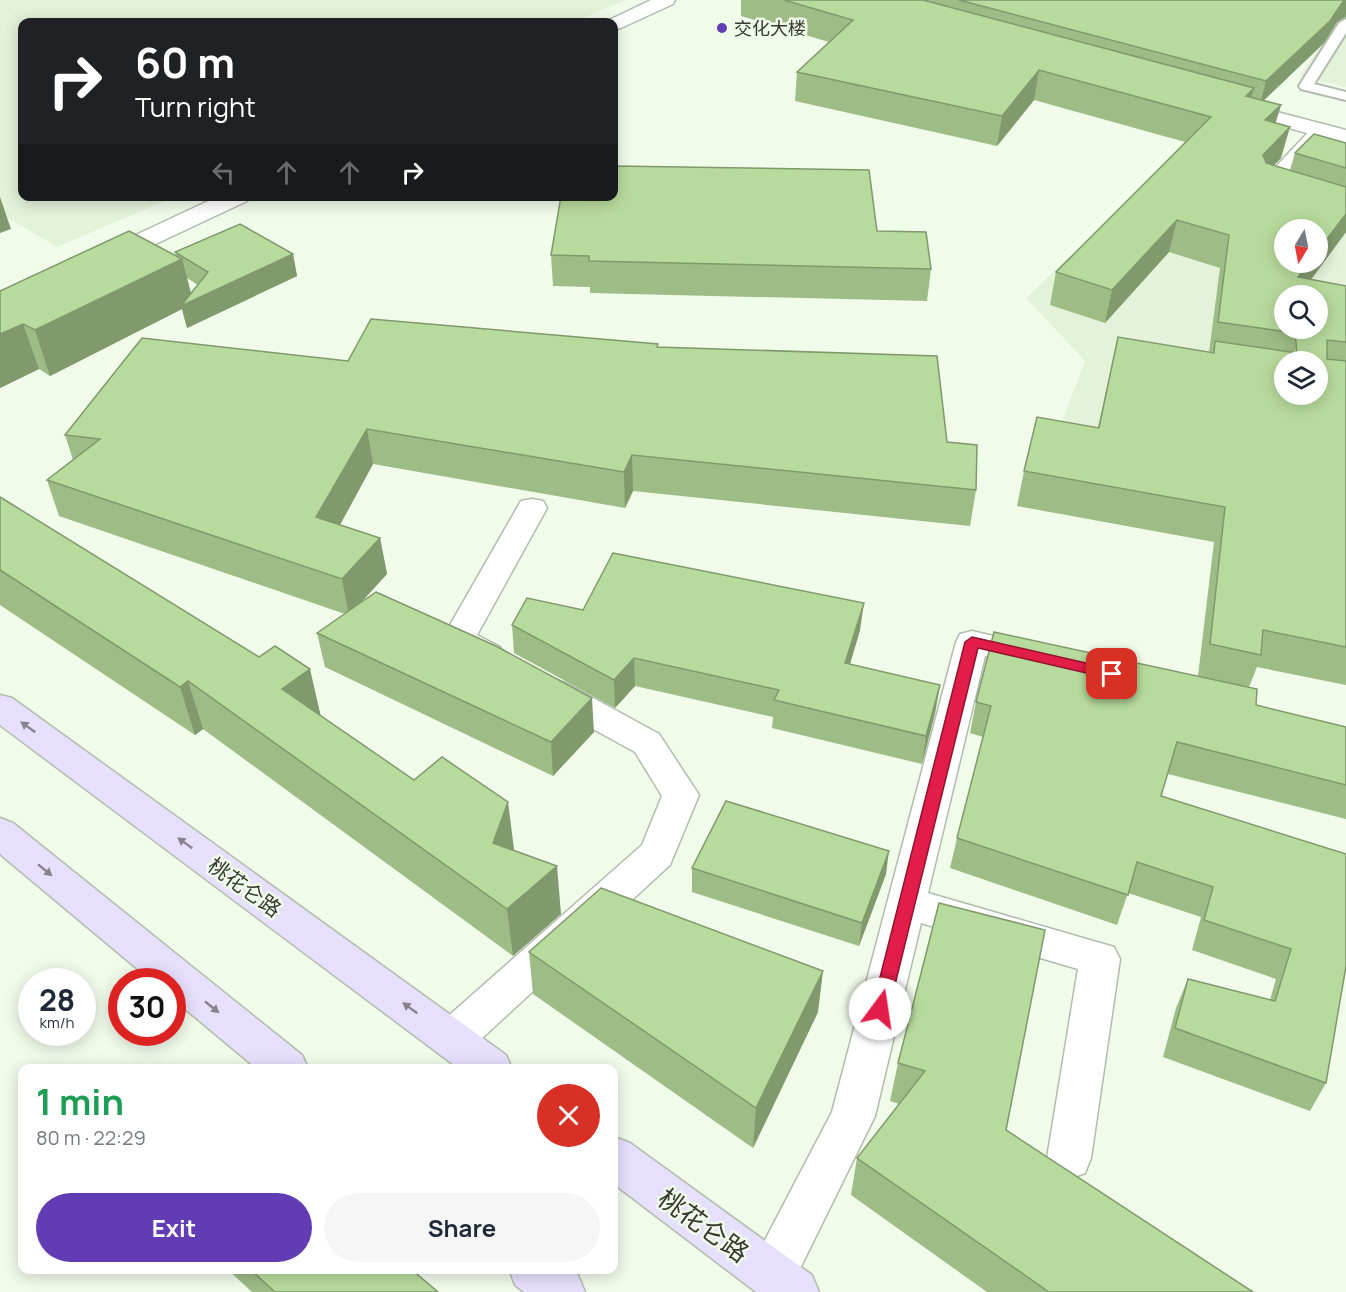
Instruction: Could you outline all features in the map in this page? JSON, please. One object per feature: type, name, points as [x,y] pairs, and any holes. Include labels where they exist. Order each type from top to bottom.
[{"type":"main road","name":"桃花仑路","points":[[0,707],[485,1064]]},
{"type":"main road","points":[[0,833],[282,1064]]},
{"type":"main road","name":"桃花仑路","points":[[618,1161],[784,1284]]},
{"type":"main road","points":[[538,1274],[561,1292]]},
{"type":"street","points":[[618,22],[666,0]]},
{"type":"street","points":[[1220,103],[1346,137]]},
{"type":"street","points":[[1322,131],[1268,188],[1346,213]]},
{"type":"street","points":[[87,267],[228,201]]},
{"type":"street","points":[[452,1040],[657,854],[681,795],[647,743],[458,639],[532,508]]},
{"type":"street","points":[[784,1284],[853,1116],[972,642],[1066,663]]},
{"type":"street","points":[[907,903],[1100,959],[1069,1158]]},
{"type":"lane","points":[[1346,23],[1306,86],[1346,96]]},
{"type":"shaded area","points":[[0,0],[626,0],[583,18],[18,18],[18,201],[165,201],[57,247],[0,213]]},
{"type":"shaded area","points":[[1346,9],[1346,87],[1300,76]]},
{"type":"shaded area","points":[[1346,161],[1346,485],[1058,432],[1085,361],[1026,298],[1144,186]]},
{"type":"building","points":[[784,0],[923,0],[1254,88],[1246,96],[1281,105],[1265,120],[1290,127],[1263,155],[1266,163],[1346,187],[1346,214],[1328,238],[1328,219],[1274,219],[1274,273],[1301,273],[1298,277],[1346,286],[1346,342],[1327,340],[1327,351],[1297,351],[1296,339],[1328,339],[1328,285],[1274,285],[1274,330],[1218,322],[1229,235],[1177,220],[1112,290],[1056,272],[1211,117],[1039,70],[1002,116],[797,72],[853,20]]},
{"type":"building","points":[[959,0],[1344,0],[1330,21],[1266,81]]},
{"type":"building","points":[[1314,134],[1346,143],[1346,168],[1295,153]]},
{"type":"building","points":[[618,166],[869,170],[877,231],[926,232],[931,269],[589,261],[589,256],[551,255],[560,201],[618,201]]},
{"type":"building","points":[[240,224],[293,254],[181,306],[208,272],[175,252]]},
{"type":"building","points":[[129,231],[182,259],[35,330],[23,324],[0,334],[0,291]]},
{"type":"building","points":[[371,319],[658,344],[657,347],[937,356],[947,442],[977,445],[976,490],[632,455],[624,472],[367,429],[316,517],[380,538],[342,579],[47,480],[100,439],[65,435],[142,338],[348,361]]},
{"type":"building","points":[[1118,337],[1214,353],[1215,341],[1283,351],[1274,351],[1274,405],[1328,405],[1328,359],[1346,361],[1346,647],[1263,630],[1261,655],[1210,644],[1225,507],[1024,471],[1037,417],[1099,428]]},
{"type":"building","points":[[0,497],[259,657],[275,646],[310,669],[282,689],[414,780],[442,757],[508,802],[493,843],[557,866],[507,909],[188,681],[180,687],[0,570]]},
{"type":"building","points":[[613,553],[864,603],[845,663],[940,685],[926,736],[774,700],[779,690],[634,658],[614,680],[512,625],[527,598],[583,610]]},
{"type":"building","points":[[376,592],[496,646],[592,698],[551,742],[317,633]]},
{"type":"building","points":[[994,632],[1257,689],[1256,705],[1346,727],[1346,785],[1177,742],[1161,796],[1346,854],[1346,966],[1326,1083],[1175,1028],[1188,979],[1275,1001],[1291,949],[1204,920],[1213,887],[1137,862],[1128,895],[957,838],[991,706],[976,702]]},
{"type":"building","points":[[726,801],[889,851],[862,923],[692,868]]},
{"type":"building","points":[[601,888],[823,971],[756,1108],[529,952]]},
{"type":"building","points":[[939,903],[1045,930],[1006,1130],[1253,1292],[1049,1292],[857,1158],[925,1071],[898,1063]]},
{"type":"building","points":[[255,1274],[417,1274],[438,1292],[275,1292]]},
{"type":"place","name":"交化大楼","points":[[722,28]]},
{"type":"route","points":[[880,1009],[972,642],[1112,674]]}]
